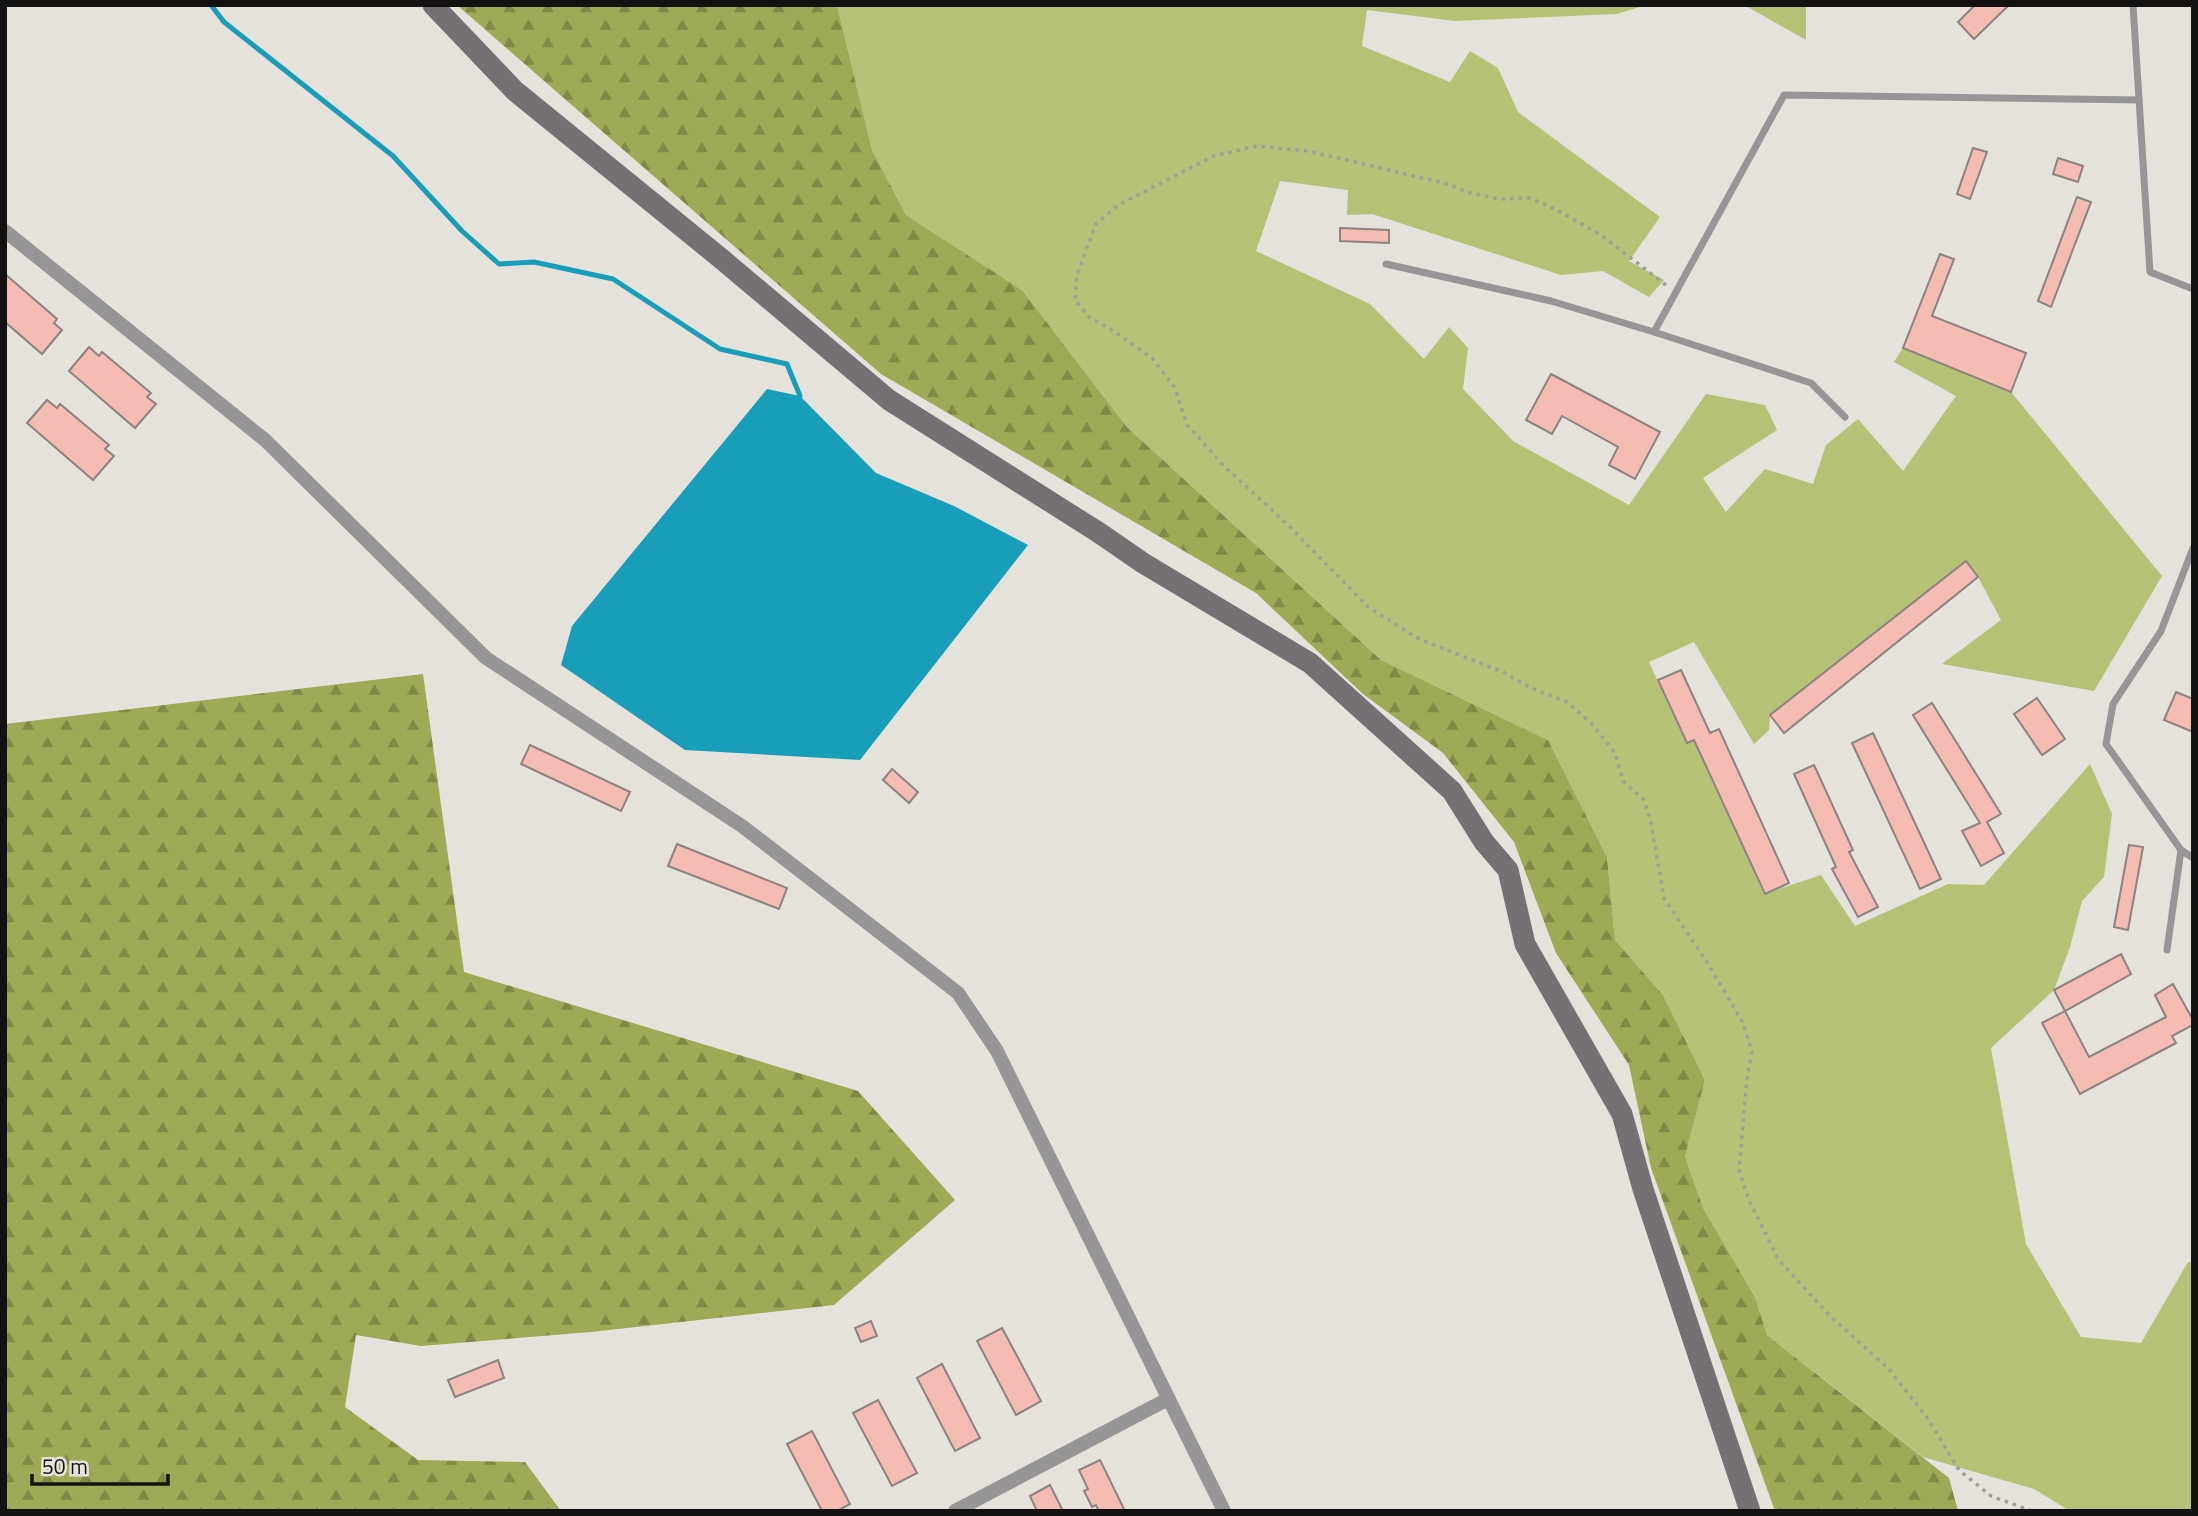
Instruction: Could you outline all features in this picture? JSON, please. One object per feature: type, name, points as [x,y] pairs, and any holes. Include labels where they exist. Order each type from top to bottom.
[{"type":"street","points":[[433,5],[515,91],[889,400],[1098,531],[1143,563],[1310,663],[1452,791],[1484,842],[1508,870],[1525,944],[1622,1114],[1643,1189],[1750,1511]]},
{"type":"street","points":[[5,232],[265,440],[486,658],[742,826],[958,993],[997,1051],[1224,1511]]},
{"type":"street","points":[[956,1511],[1168,1398]]},
{"type":"lane","points":[[2133,5],[2150,272],[2193,289]]},
{"type":"lane","points":[[1654,332],[1783,94],[2139,100]]},
{"type":"lane","points":[[1386,264],[1551,301],[1811,383],[1845,417]]},
{"type":"lane","points":[[2193,548],[2161,631],[2113,704],[2106,744],[2181,850],[2193,858]]},
{"type":"lane","points":[[2166,950],[2181,850]]},
{"type":"path","points":[[1676,292],[1601,235],[1530,198],[1499,199],[1444,183],[1308,151],[1258,146],[1214,156],[1118,205],[1096,224],[1077,275],[1075,300],[1089,317],[1152,358],[1175,388],[1187,425],[1226,468],[1286,523],[1368,607],[1419,639],[1503,672],[1531,688],[1567,702],[1592,724],[1615,753],[1623,781],[1644,800],[1651,823],[1664,898],[1743,1023],[1752,1052],[1747,1078],[1739,1170],[1748,1198],[1778,1259],[1830,1317],[1888,1368],[1928,1419],[1959,1470],[1991,1496],[2032,1511]]},
{"type":"green space","points":[[457,5],[837,5],[872,150],[906,215],[1022,290],[1127,427],[1381,660],[1548,740],[1607,857],[1615,940],[1663,995],[1705,1080],[1685,1156],[1703,1208],[1755,1297],[1767,1335],[1949,1478],[1958,1511],[1775,1511],[1651,1168],[1629,1065],[1556,953],[1514,842],[1443,753],[1363,694],[1256,593],[881,374]]},
{"type":"green space","points":[[837,5],[1646,5],[1617,14],[1455,21],[1367,10],[1362,46],[1450,82],[1470,51],[1498,68],[1518,112],[1660,217],[1629,261],[1664,280],[1649,297],[1603,271],[1561,275],[1372,214],[1347,215],[1348,190],[1280,181],[1256,251],[1370,304],[1424,359],[1449,327],[1468,348],[1463,389],[1513,441],[1629,505],[1706,394],[1765,405],[1777,430],[1703,478],[1726,512],[1765,469],[1813,484],[1826,445],[1858,419],[1903,471],[1956,396],[1894,362],[1903,348],[2011,392],[2162,576],[2094,691],[1942,664],[2001,620],[1978,577],[1966,562],[1770,715],[1769,730],[1754,744],[1694,642],[1649,662],[1686,743],[1694,740],[1764,894],[1821,875],[1855,926],[1948,884],[1984,885],[2090,764],[2112,814],[2104,877],[2082,901],[2070,947],[2054,990],[1991,1048],[2026,1244],[2081,1337],[2141,1343],[2188,1262],[2193,1262],[2193,1511],[2070,1511],[2034,1489],[1923,1457],[1767,1335],[1755,1297],[1703,1208],[1685,1156],[1705,1080],[1663,995],[1615,940],[1607,857],[1548,740],[1381,660],[1127,427],[1022,290],[906,215],[872,150]]},
{"type":"green space","points":[[1744,5],[1806,5],[1806,40]]},
{"type":"green space","points":[[423,674],[464,972],[858,1091],[955,1200],[834,1305],[591,1332],[421,1346],[356,1335],[345,1407],[418,1460],[525,1462],[561,1511],[5,1511],[5,724]]},
{"type":"water","points":[[767,389],[800,396],[876,473],[954,506],[1028,545],[860,760],[685,750],[561,665],[572,626]]},
{"type":"building","points":[[1975,5],[2009,5],[1974,39],[1958,22]]},
{"type":"building","points":[[1973,148],[1987,152],[1970,199],[1957,194]]},
{"type":"building","points":[[2058,158],[2083,166],[2078,182],[2053,174]]},
{"type":"building","points":[[2077,197],[2091,202],[2051,307],[2038,301]]},
{"type":"building","points":[[1340,228],[1389,230],[1389,243],[1340,241]]},
{"type":"building","points":[[1940,254],[1954,259],[1932,316],[2026,353],[2011,392],[1903,348]]},
{"type":"building","points":[[5,274],[57,319],[54,323],[62,330],[42,354],[5,322]]},
{"type":"building","points":[[89,347],[99,356],[102,352],[151,393],[147,397],[156,404],[135,428],[69,371]]},
{"type":"building","points":[[1551,374],[1660,432],[1635,479],[1609,465],[1618,447],[1562,416],[1552,434],[1526,420]]},
{"type":"building","points":[[47,400],[57,408],[60,404],[109,445],[105,449],[114,456],[93,480],[27,423]]},
{"type":"building","points":[[1966,561],[1978,577],[1784,733],[1770,715]]},
{"type":"building","points":[[1681,670],[1710,733],[1719,729],[1789,883],[1765,894],[1694,740],[1687,743],[1658,680]]},
{"type":"building","points":[[2176,692],[2193,699],[2193,732],[2164,720]]},
{"type":"building","points":[[2037,698],[2065,739],[2042,755],[2014,714]]},
{"type":"building","points":[[1932,703],[2001,814],[1987,822],[2004,853],[1981,866],[1962,831],[1980,823],[1913,715]]},
{"type":"building","points":[[1873,733],[1941,879],[1920,889],[1852,743]]},
{"type":"building","points":[[530,745],[630,792],[621,811],[521,764]]},
{"type":"building","points":[[1814,765],[1853,850],[1849,852],[1878,907],[1858,917],[1832,869],[1836,867],[1794,774]]},
{"type":"building","points":[[892,769],[918,792],[909,803],[883,780]]},
{"type":"building","points":[[677,844],[787,888],[779,909],[668,866]]},
{"type":"building","points":[[2129,845],[2143,847],[2128,930],[2114,927]]},
{"type":"building","points":[[2121,954],[2131,974],[2065,1011],[2054,990]]},
{"type":"building","points":[[2173,984],[2193,1020],[2193,1025],[2172,1036],[2176,1043],[2080,1094],[2042,1023],[2065,1011],[2089,1057],[2166,1017],[2155,995]]},
{"type":"building","points":[[871,1321],[877,1336],[861,1342],[855,1328]]},
{"type":"building","points":[[1002,1328],[1041,1401],[1016,1415],[977,1341]]},
{"type":"building","points":[[498,1360],[504,1378],[455,1397],[448,1380]]},
{"type":"building","points":[[942,1364],[980,1438],[955,1451],[917,1378]]},
{"type":"building","points":[[878,1400],[917,1473],[892,1486],[853,1413]]},
{"type":"building","points":[[812,1431],[850,1504],[837,1511],[822,1511],[787,1444]]},
{"type":"building","points":[[1100,1460],[1125,1511],[1099,1511],[1096,1505],[1092,1507],[1084,1491],[1088,1489],[1079,1470]]},
{"type":"building","points":[[1050,1485],[1063,1511],[1037,1511],[1030,1496]]},
{"type":"waterway","points":[[211,5],[224,22],[393,156],[462,231],[499,264],[534,262],[613,279],[720,349],[787,364],[800,396]]}]
